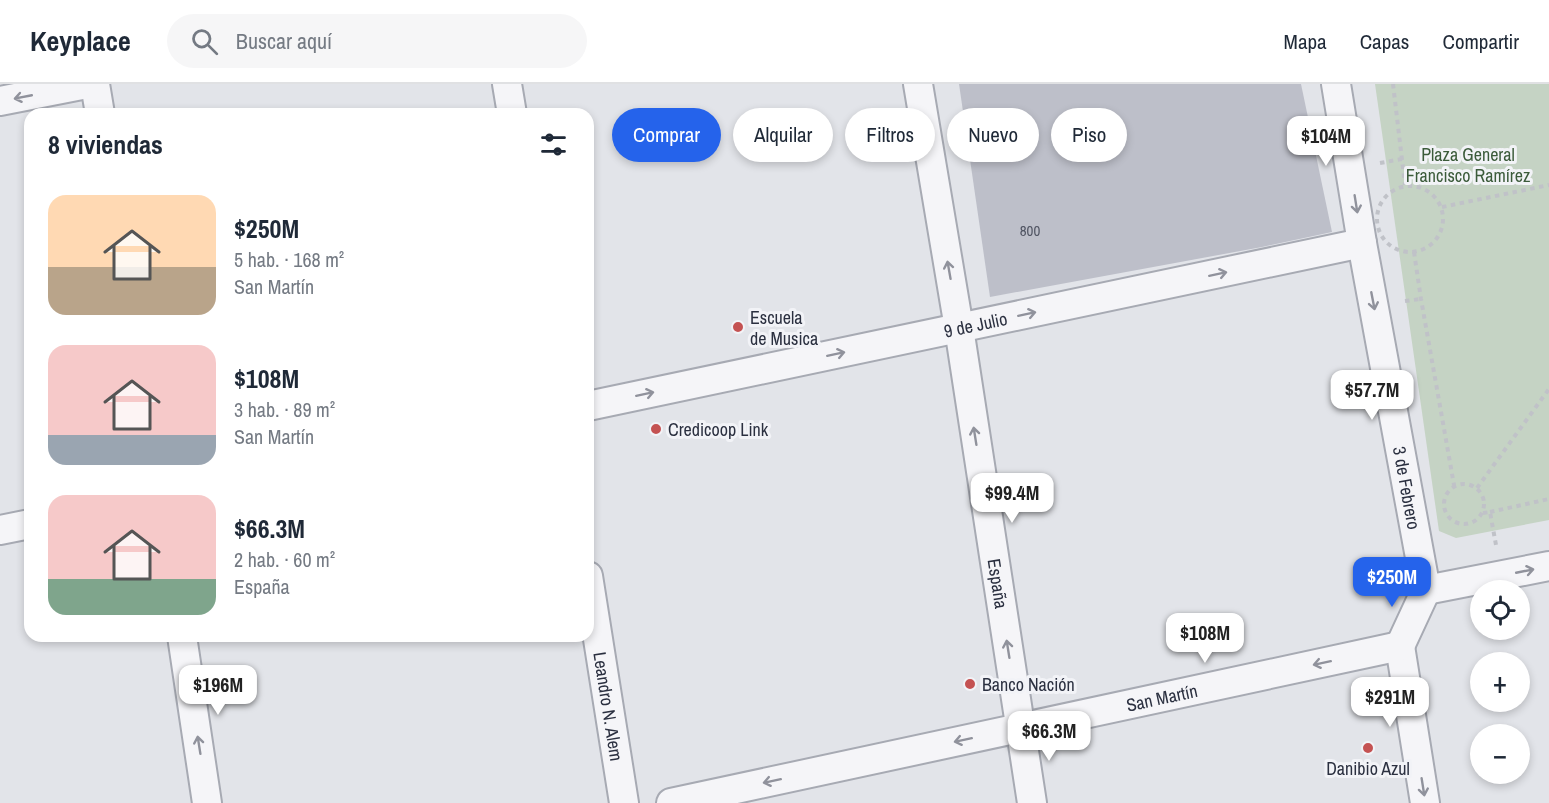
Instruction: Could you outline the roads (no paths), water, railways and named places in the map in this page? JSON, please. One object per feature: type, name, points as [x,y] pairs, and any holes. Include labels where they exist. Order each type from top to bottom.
[{"type":"street","points":[[0,101],[87,84]]},
{"type":"street","points":[[95,84],[98,108]]},
{"type":"street","points":[[507,84],[511,108]]},
{"type":"street","name":"España","points":[[918,84],[1032,803]]},
{"type":"street","name":"3 de Febrero","points":[[1336,84],[1362,243],[1426,590]]},
{"type":"street","name":"9 de Julio","points":[[594,405],[1362,243]]},
{"type":"street","points":[[0,530],[24,525]]},
{"type":"street","points":[[1425,803],[1400,646],[1426,590],[1549,566]]},
{"type":"street","name":"Leandro N. Alem","points":[[594,614],[624,803]]},
{"type":"street","points":[[183,642],[207,803]]},
{"type":"street","name":"San Martín","points":[[671,803],[1400,646]]},
{"type":"place","name":"Escuela de Musica","points":[[738,327]]},
{"type":"place","name":"Credicoop Link","points":[[656,429]]},
{"type":"place","name":"Banco Nación","points":[[970,684]]},
{"type":"place","name":"Danibio Azul","points":[[1368,748]]},
{"type":"park label","name":"Plaza General Francisco Ramírez","points":[[1468,164]]}]
